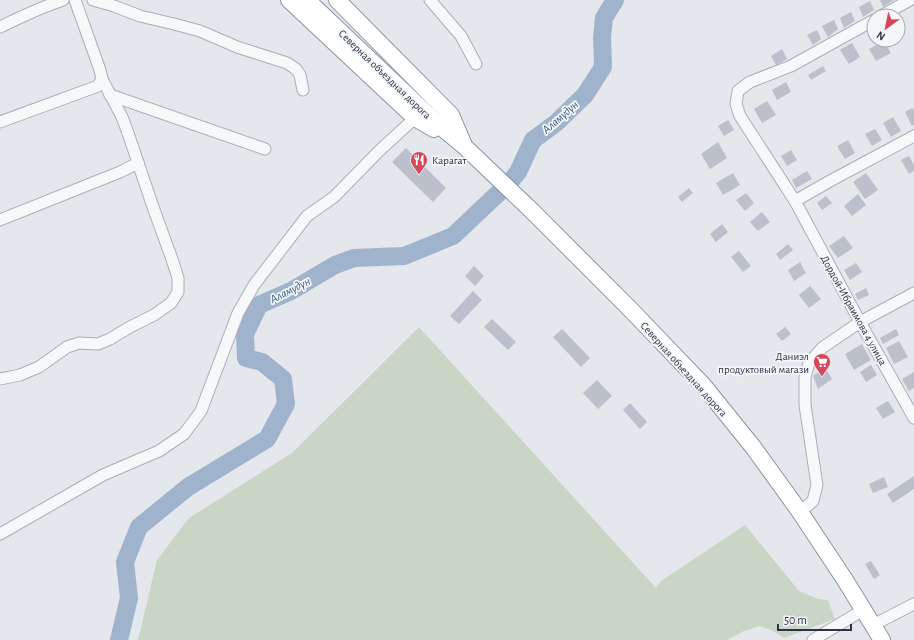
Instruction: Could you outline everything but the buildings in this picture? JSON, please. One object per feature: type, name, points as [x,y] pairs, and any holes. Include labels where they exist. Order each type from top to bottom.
[{"type":"highway","points":[[289,0],[415,118],[468,150]]},
{"type":"highway","name":"Северная объездная дорога","points":[[307,0],[532,211],[703,385],[753,447],[800,512],[845,580],[882,640]]},
{"type":"highway","name":"Северная объездная дорога","points":[[321,0],[446,120],[468,150]]},
{"type":"highway","points":[[337,0],[451,115],[468,150]]},
{"type":"street","points":[[0,27],[48,4],[63,0]]},
{"type":"street","points":[[0,380],[20,375],[39,367],[67,347],[79,343],[98,344],[110,339],[154,315],[172,303],[178,292],[178,278],[173,262],[122,117],[102,79],[75,0]]},
{"type":"street","points":[[93,0],[140,16],[200,31],[237,47],[287,63],[296,69],[300,75],[303,90]]},
{"type":"street","points":[[430,0],[461,36],[476,64]]},
{"type":"street","points":[[896,8],[910,0]]},
{"type":"street","name":"Дордой-Ибраимова 4 улица","points":[[866,24],[791,66],[750,82],[738,91],[736,104],[740,116],[795,201],[914,418]]},
{"type":"street","points":[[0,122],[98,86],[102,79]]},
{"type":"street","points":[[110,95],[265,150]]},
{"type":"street","points":[[0,534],[103,474],[159,451],[184,434],[201,411],[238,314],[254,286],[307,216],[334,197],[380,150],[415,118]]},
{"type":"street","points":[[795,201],[830,180],[914,136]]},
{"type":"street","points":[[0,220],[120,172],[138,163]]},
{"type":"street","points":[[800,512],[813,501],[817,485],[805,405],[805,377],[809,363],[822,348],[860,322],[914,293]]},
{"type":"street","points":[[873,625],[914,604]]},
{"type":"street","points":[[814,640],[863,610]]},
{"type":"green space","points":[[419,327],[656,588],[661,581],[745,525],[799,591],[818,599],[828,600],[835,619],[784,638],[773,631],[760,626],[744,631],[727,640],[138,640],[157,560],[189,518],[292,453]]},
{"type":"waterway","name":"Аламүдүн","points":[[119,640],[129,598],[125,562],[139,527],[188,487],[267,439],[286,404],[283,379],[262,362],[246,358],[245,334],[259,305],[291,291],[335,265],[354,258],[404,256],[453,236],[510,182],[518,172],[533,140],[556,123],[585,95],[603,67],[602,37],[604,18],[615,0]]},
{"type":"place","name":"Карагат","points":[[419,175]]},
{"type":"place","name":"Даниэл продуктовый магази","points":[[822,377]]}]
